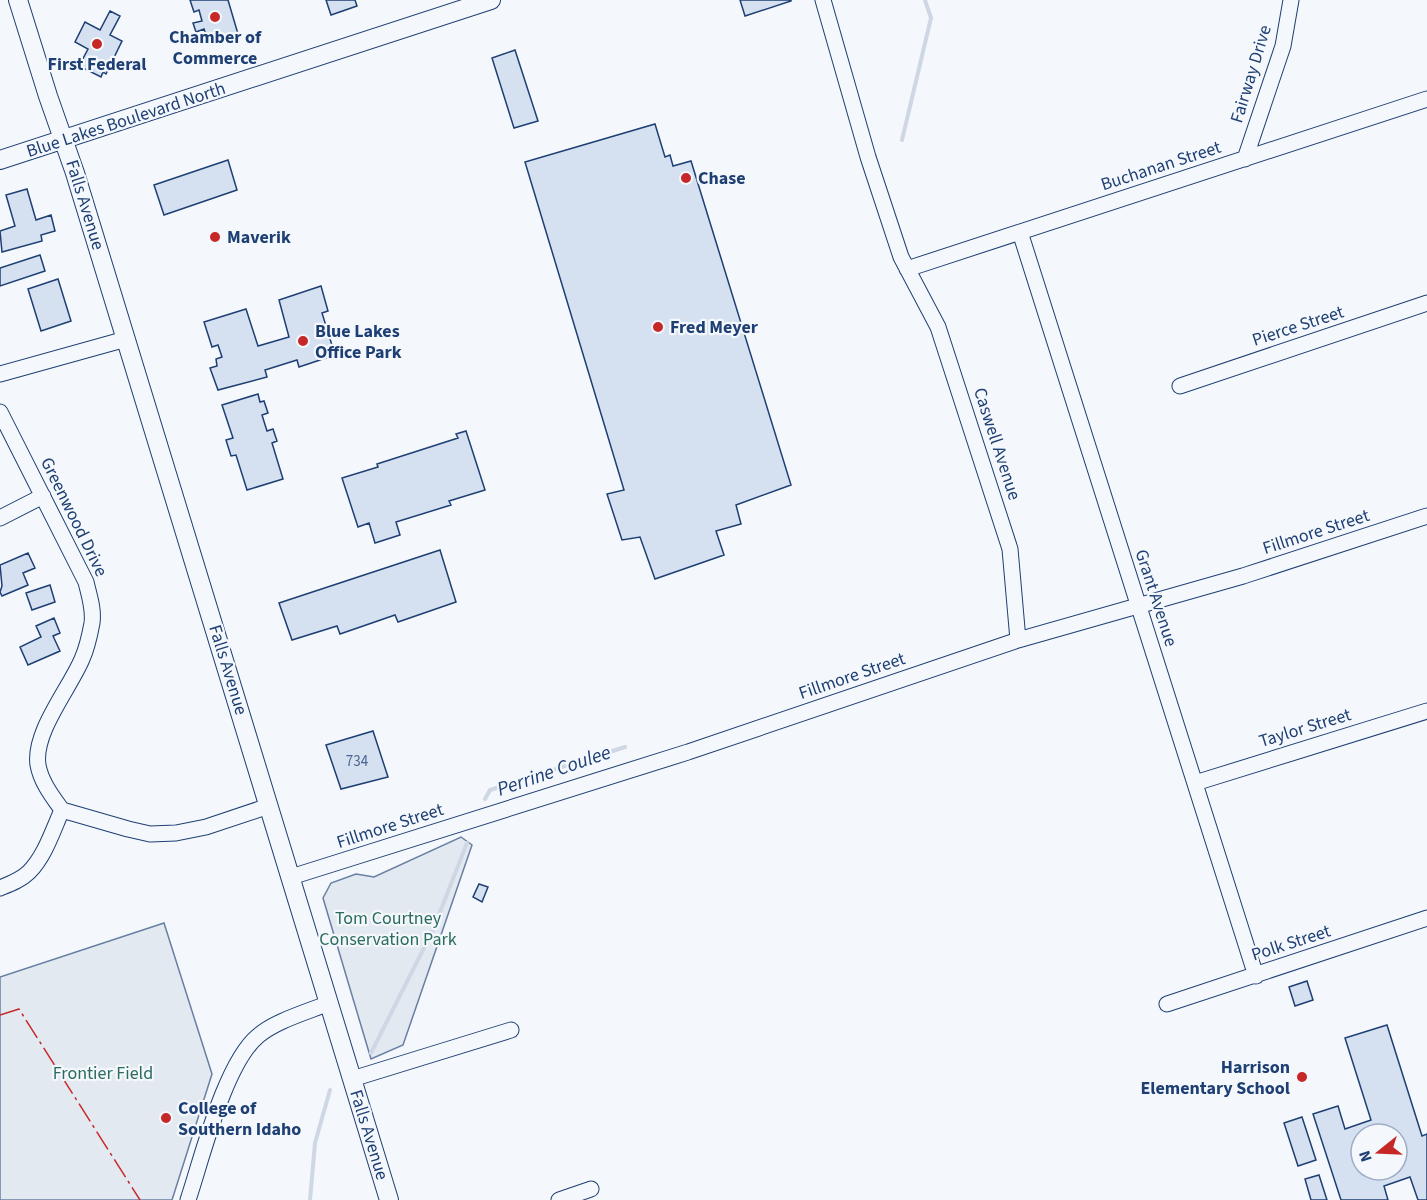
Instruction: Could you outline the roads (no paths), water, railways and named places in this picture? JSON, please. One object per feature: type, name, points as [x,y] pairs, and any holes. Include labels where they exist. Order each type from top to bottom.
[{"type":"main road","name":"Falls Avenue","points":[[18,0],[126,339],[389,1200]]},
{"type":"main road","name":"Blue Lakes Boulevard North","points":[[0,160],[491,0]]},
{"type":"street","name":"Caswell Avenue","points":[[823,0],[835,34],[868,157],[901,257],[938,327],[1010,549],[1018,640]]},
{"type":"street","name":"Fairway Drive","points":[[1245,159],[1283,46],[1292,0]]},
{"type":"street","name":"Buchanan Street","points":[[907,269],[1427,99]]},
{"type":"street","name":"Grant Avenue","points":[[1020,232],[1256,976]]},
{"type":"street","name":"Pierce Street","points":[[1180,386],[1427,303]]},
{"type":"street","points":[[0,374],[126,339]]},
{"type":"street","name":"Greenwood Drive","points":[[0,412],[86,582],[92,608],[92,622],[83,658],[51,715],[39,747],[38,764],[45,786],[62,810]]},
{"type":"street","points":[[0,518],[43,496]]},
{"type":"street","name":"Fillmore Street","points":[[291,877],[688,752],[1018,640],[1243,576],[1427,516]]},
{"type":"street","name":"Taylor Street","points":[[1195,783],[1427,711]]},
{"type":"street","points":[[0,888],[28,873],[50,837],[62,810],[150,834],[176,833],[206,827],[269,806]]},
{"type":"street","name":"Polk Street","points":[[1167,1004],[1427,918]]},
{"type":"street","points":[[188,1200],[228,1082],[242,1054],[258,1035],[284,1021],[329,1003]]},
{"type":"street","points":[[352,1079],[510,1030]]},
{"type":"street","points":[[559,1200],[591,1189]]},
{"type":"waterway","name":"Perrine Coulee","points":[[902,140],[931,18],[925,0]]},
{"type":"waterway","name":"Perrine Coulee","points":[[485,799],[490,790],[625,747]]},
{"type":"waterway","name":"Perrine Coulee","points":[[371,1053],[433,930],[467,843]]},
{"type":"waterway","name":"Perrine Coulee","points":[[310,1200],[315,1143],[330,1090]]},
{"type":"place","name":"Chamber of Commerce","points":[[215,17]]},
{"type":"place","name":"First Federal","points":[[97,44]]},
{"type":"place","name":"Chase","points":[[686,178]]},
{"type":"place","name":"Maverik","points":[[215,237]]},
{"type":"place","name":"Fred Meyer","points":[[658,327]]},
{"type":"place","name":"Blue Lakes Office Park","points":[[303,341]]},
{"type":"place","name":"Harrison Elementary School","points":[[1302,1077]]},
{"type":"place","name":"College of Southern Idaho","points":[[166,1118]]},
{"type":"park label","name":"Tom Courtney Conservation Park","points":[[388,928]]},
{"type":"park label","name":"Frontier Field","points":[[103,1073]]}]
